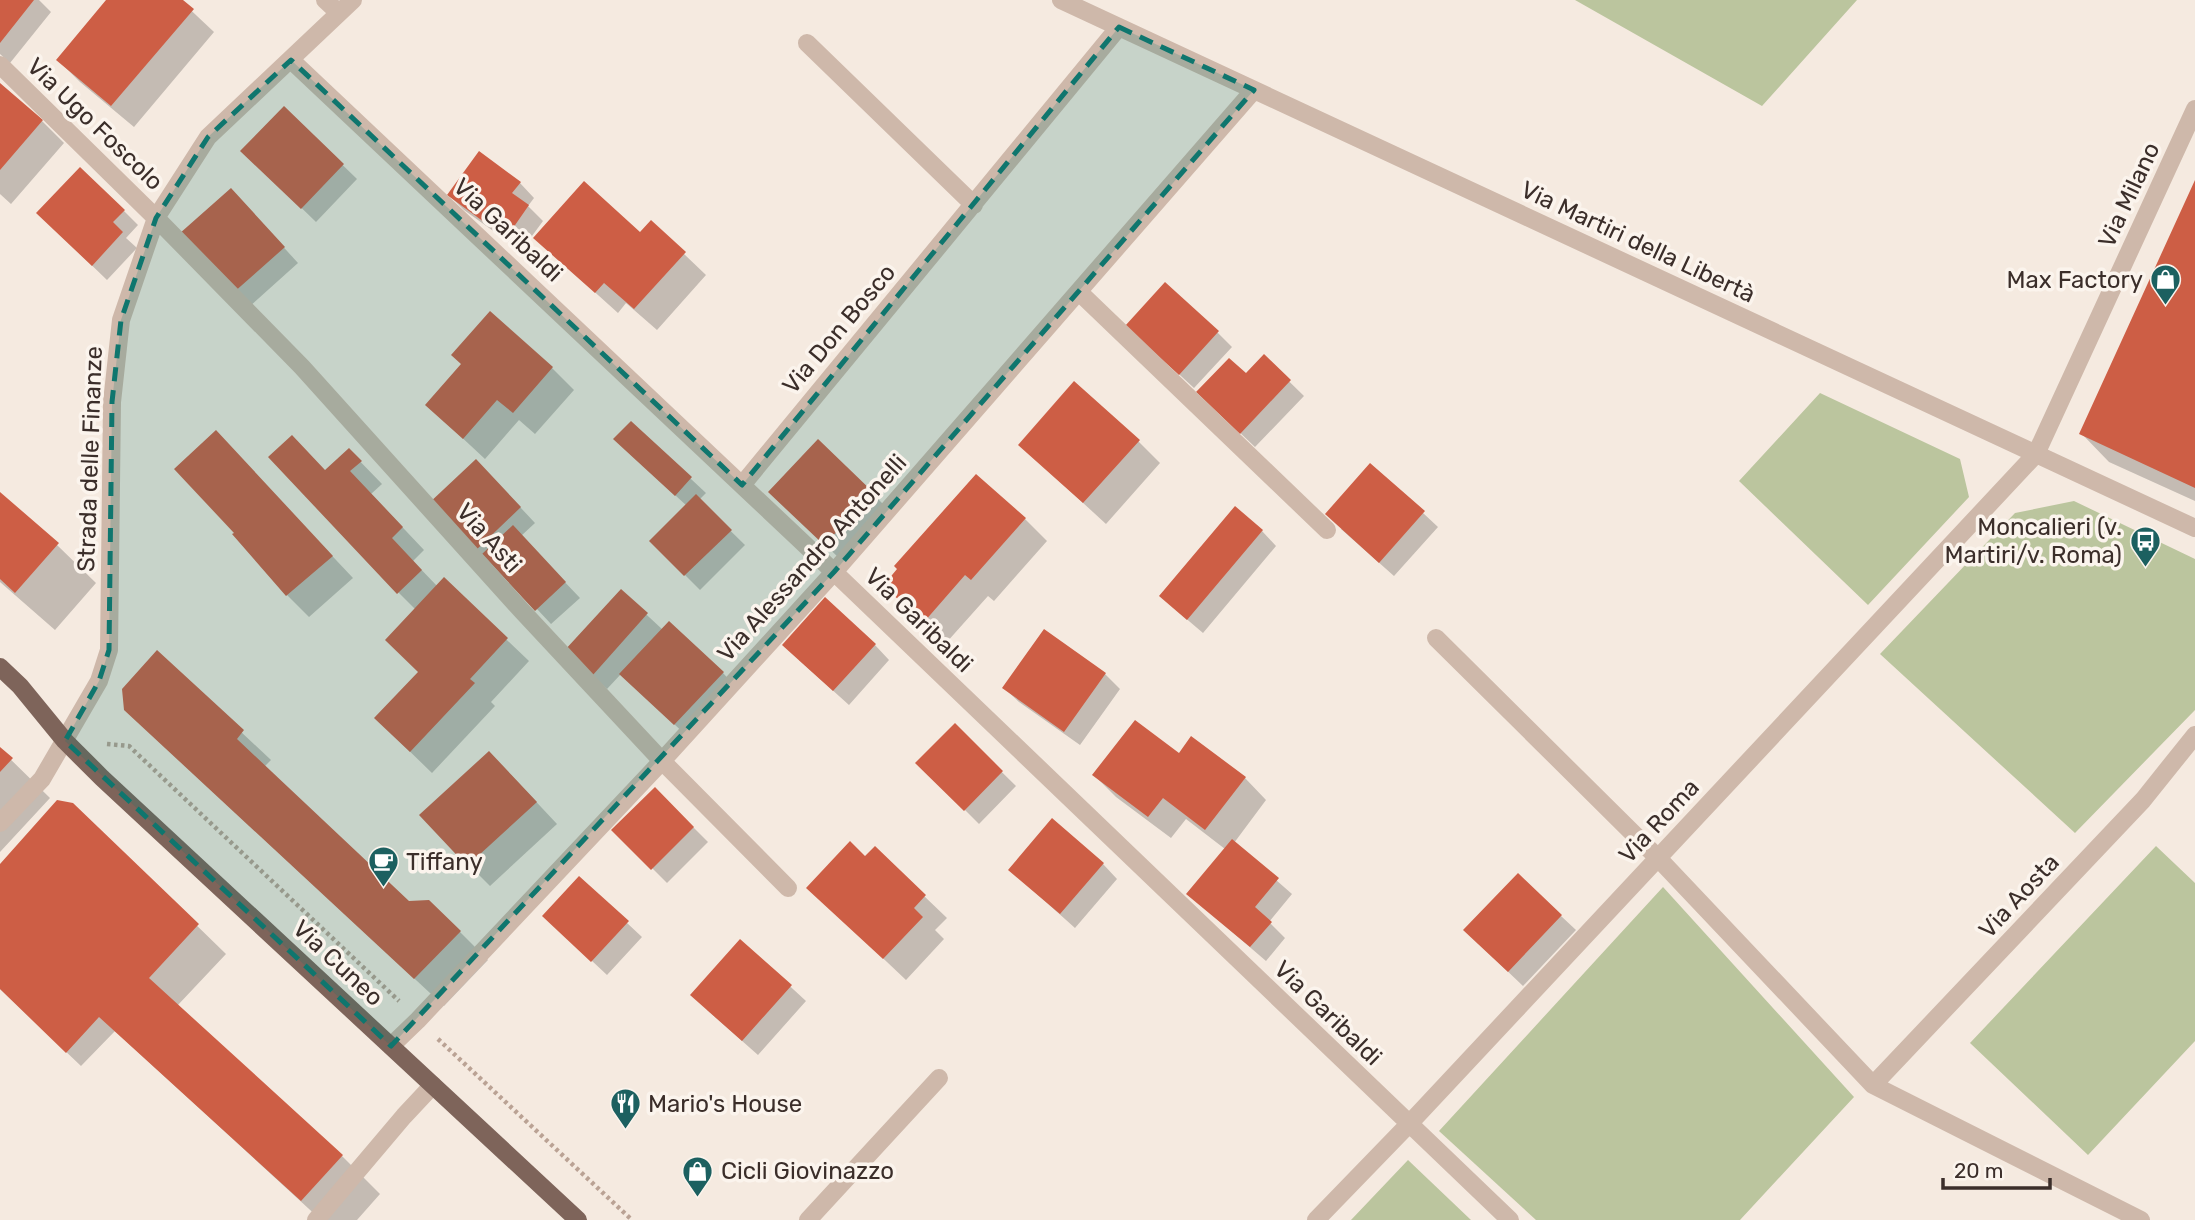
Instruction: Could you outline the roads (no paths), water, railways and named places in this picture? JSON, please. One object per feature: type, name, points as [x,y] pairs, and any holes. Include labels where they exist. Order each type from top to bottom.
[{"type":"main road","name":"Via Cuneo","points":[[0,667],[20,686],[65,741],[102,778],[578,1220]]},
{"type":"street","points":[[325,0],[339,13]]},
{"type":"street","name":"Strada delle Finanze","points":[[0,823],[42,779],[99,681],[109,650],[112,402],[121,320],[156,218],[208,137],[353,0]]},
{"type":"street","name":"Via Martiri della Libertà","points":[[1061,0],[2195,528]]},
{"type":"street","name":"Via Don Bosco","points":[[742,485],[1119,27]]},
{"type":"street","points":[[807,43],[974,205]]},
{"type":"street","name":"Via Garibaldi","points":[[291,60],[834,572],[1510,1220]]},
{"type":"street","name":"Via Ugo Foscolo","points":[[0,65],[156,218]]},
{"type":"street","name":"Via Alessandro Antonelli","points":[[391,1046],[662,761],[834,572],[1254,90]]},
{"type":"street","name":"Via Milano","points":[[2036,454],[2195,109]]},
{"type":"street","name":"Via Asti","points":[[156,218],[302,367],[522,611],[662,761],[788,888]]},
{"type":"street","points":[[1079,292],[1327,530]]},
{"type":"street","name":"Via Roma","points":[[1316,1220],[2036,454]]},
{"type":"street","points":[[1436,638],[1658,858],[1873,1085],[2141,1220]]},
{"type":"street","name":"Via Aosta","points":[[1873,1085],[2143,800],[2195,735]]},
{"type":"street","points":[[808,1220],[939,1078]]},
{"type":"street","points":[[316,1220],[404,1116],[433,1086]]},
{"type":"place","name":"Max Factory","points":[[2166,307]]},
{"type":"place","name":"Moncalieri (v. Martiri/v. Roma)","points":[[2145,568]]},
{"type":"place","name":"Tiffany","points":[[383,889]]},
{"type":"place","name":"Mario's House","points":[[625,1131]]},
{"type":"place","name":"Cicli Giovinazzo","points":[[698,1198]]}]
